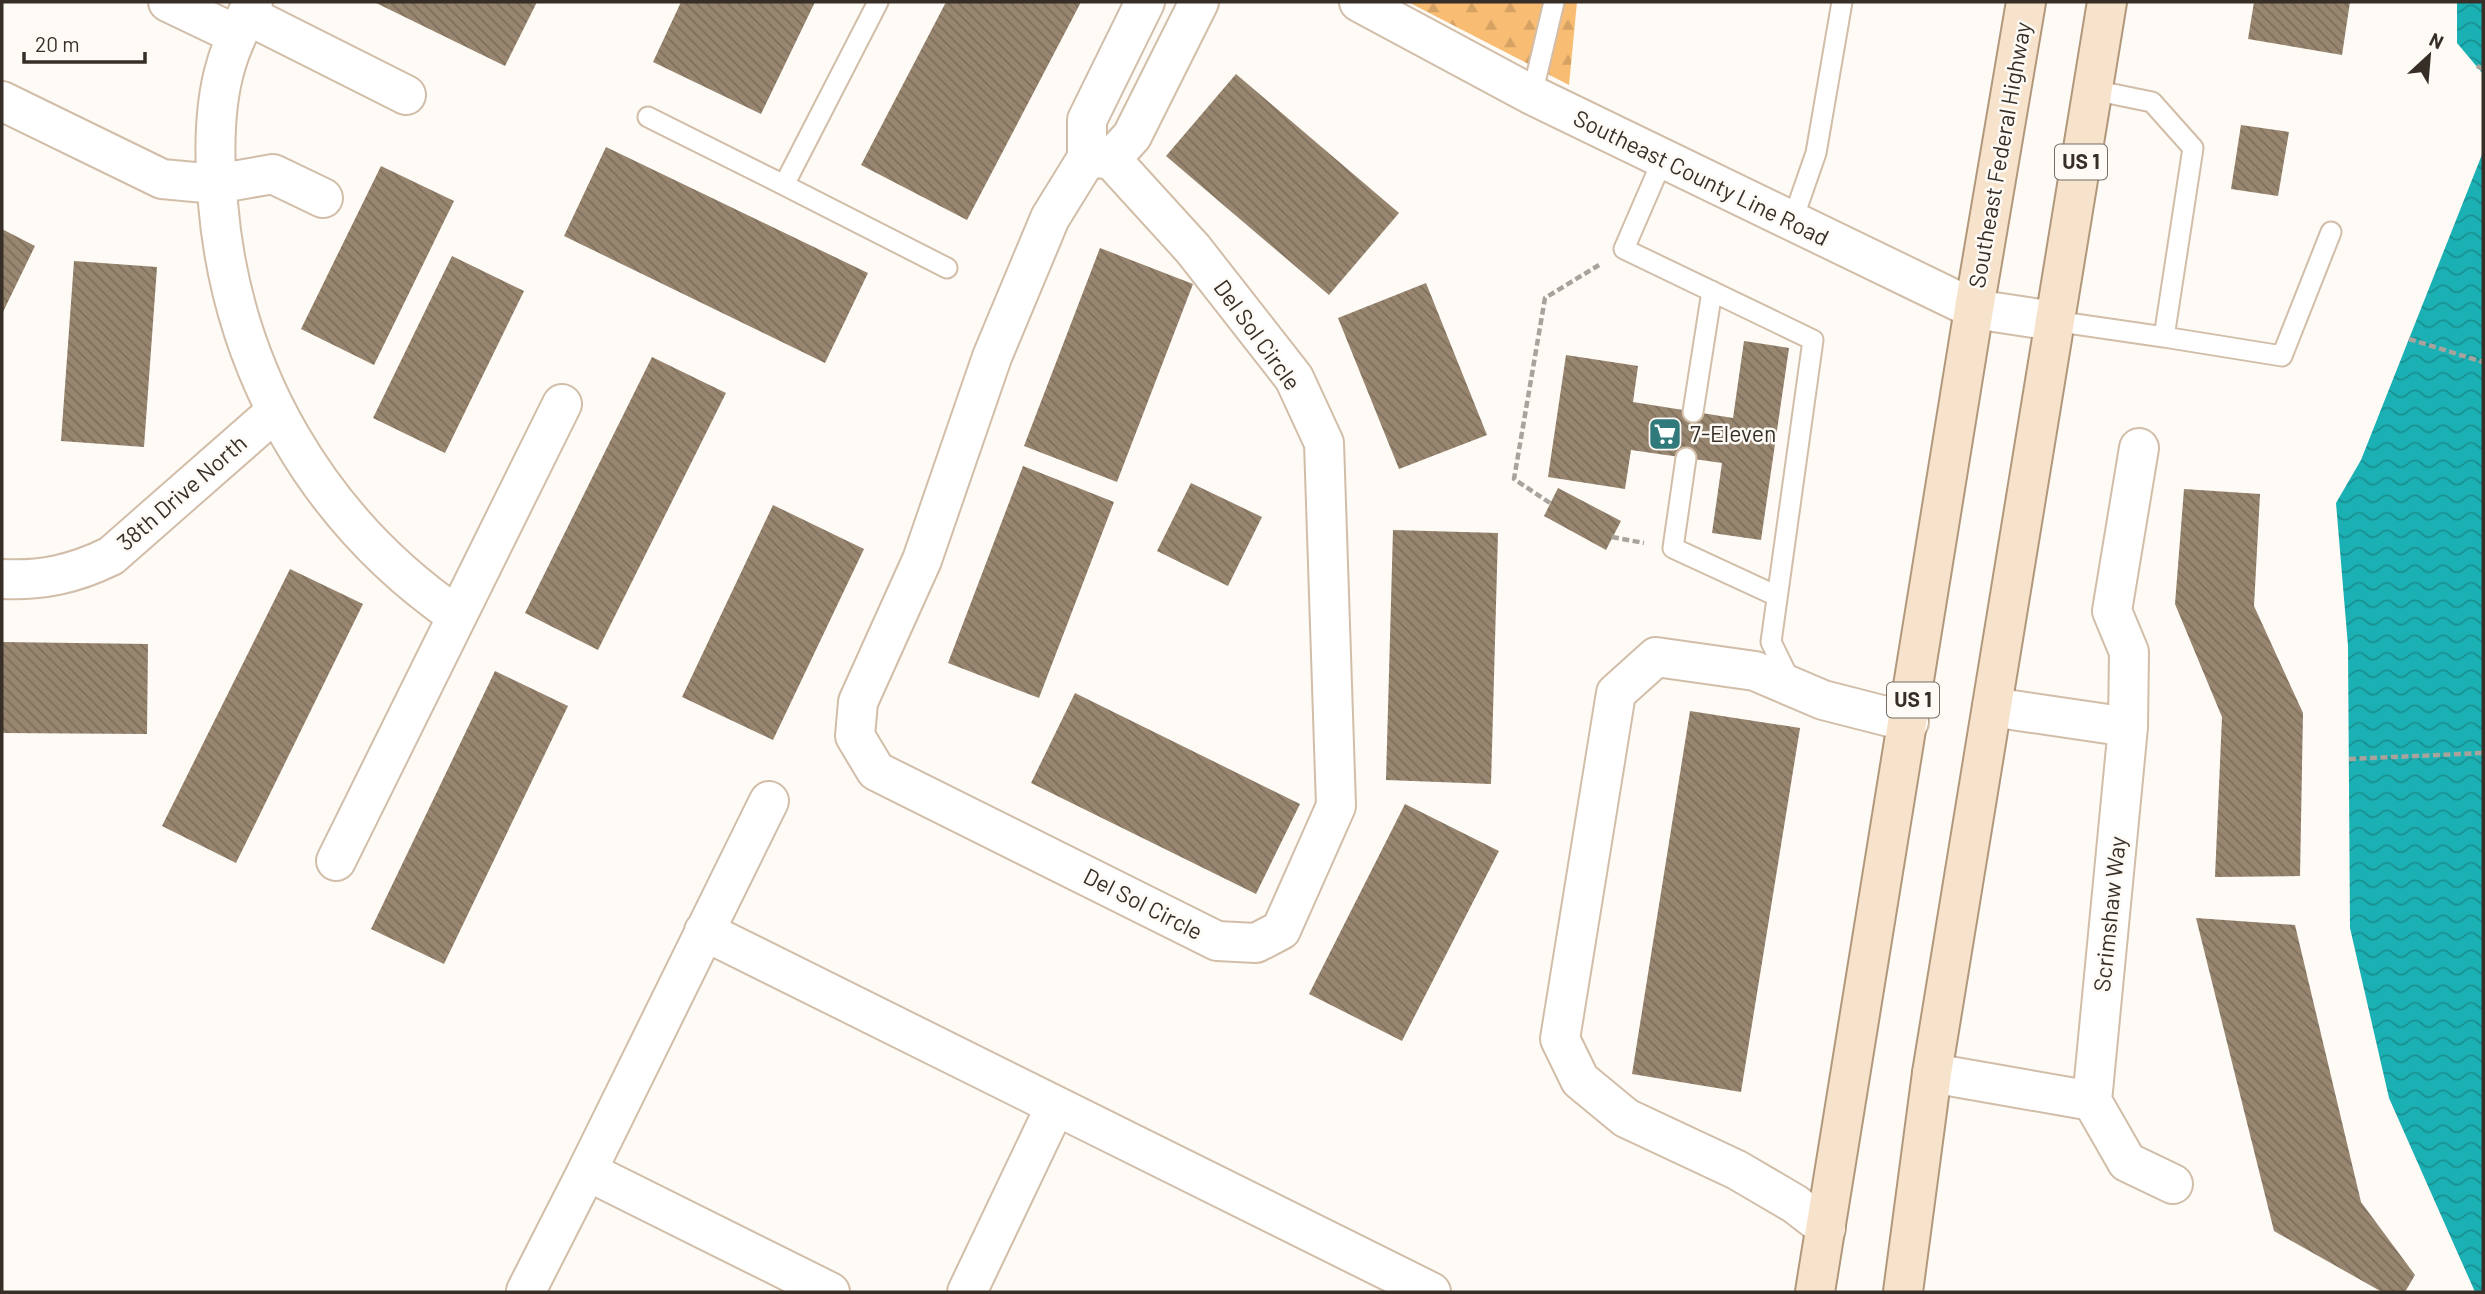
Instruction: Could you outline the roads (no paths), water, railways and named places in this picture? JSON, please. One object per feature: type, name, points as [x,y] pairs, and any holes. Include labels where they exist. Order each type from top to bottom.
[{"type":"main road","name":"Southeast Federal Highway","points":[[1974,309],[2026,2]]},
{"type":"main road","name":"US 1","points":[[1903,1292],[1932,1073],[2107,2]]},
{"type":"main road","name":"US 1","points":[[1815,1292],[1974,309]]},
{"type":"street","points":[[168,2],[246,17],[407,95]]},
{"type":"street","points":[[1099,158],[1087,120],[1145,2]]},
{"type":"street","name":"Del Sol Circle","points":[[1099,158],[1194,249],[1294,378],[1324,443],[1336,806],[1281,930],[1256,943],[1217,941],[876,771],[855,736],[858,702],[922,560],[992,356],[1050,218],[1099,158],[1132,136],[1199,2]]},
{"type":"street","name":"Southeast County Line Road","points":[[1359,2],[1662,161],[1974,309],[2054,321]]},
{"type":"street","points":[[246,17],[225,66],[219,101],[216,184],[221,244],[236,313],[260,381],[275,412],[327,495],[374,549],[428,596],[457,616]]},
{"type":"street","points":[[1115,64],[1158,83]]},
{"type":"street","points":[[2,101],[162,179],[216,184],[273,174],[323,198]]},
{"type":"street","points":[[335,861],[562,404]]},
{"type":"street","name":"38th Drive North","points":[[2,579],[55,577],[84,569],[110,556],[275,412]]},
{"type":"street","name":"Scrimshaw Way","points":[[2092,1101],[2128,727],[2129,652],[2112,611],[2139,447]]},
{"type":"street","points":[[1826,1228],[1795,1204],[1719,1161],[1626,1118],[1580,1080],[1560,1039],[1616,693],[1656,657],[1755,671],[1823,700],[1909,722]]},
{"type":"street","points":[[1992,708],[2128,727]]},
{"type":"street","points":[[526,1291],[769,801]]},
{"type":"street","points":[[704,931],[1055,1107],[1389,1283],[1431,1292]]},
{"type":"street","points":[[1932,1073],[2092,1101],[2127,1162],[2173,1184]]},
{"type":"street","points":[[967,1292],[1055,1107]]},
{"type":"street","points":[[587,1171],[830,1292]]},
{"type":"lane","points":[[784,185],[878,2]]},
{"type":"lane","points":[[1532,95],[1554,2]]},
{"type":"lane","points":[[1792,222],[1816,153],[1842,2]]},
{"type":"lane","points":[[2093,90],[2152,102],[2193,148],[2164,337]]},
{"type":"lane","points":[[648,117],[947,268]]},
{"type":"lane","points":[[1662,161],[1624,249],[1813,340],[1771,642],[1794,688]]},
{"type":"lane","points":[[2054,321],[2282,356],[2331,232]]},
{"type":"lane","points":[[1693,412],[1712,291]]},
{"type":"lane","points":[[1686,458],[1673,548],[1777,596]]},
{"type":"water","points":[[2457,2],[2483,2],[2483,74],[2457,43]]},
{"type":"water","points":[[2483,152],[2483,1292],[2475,1292],[2389,1098],[2350,928],[2348,646],[2336,503],[2361,460]]},
{"type":"place","name":"7-Eleven","points":[[1665,434]]}]
